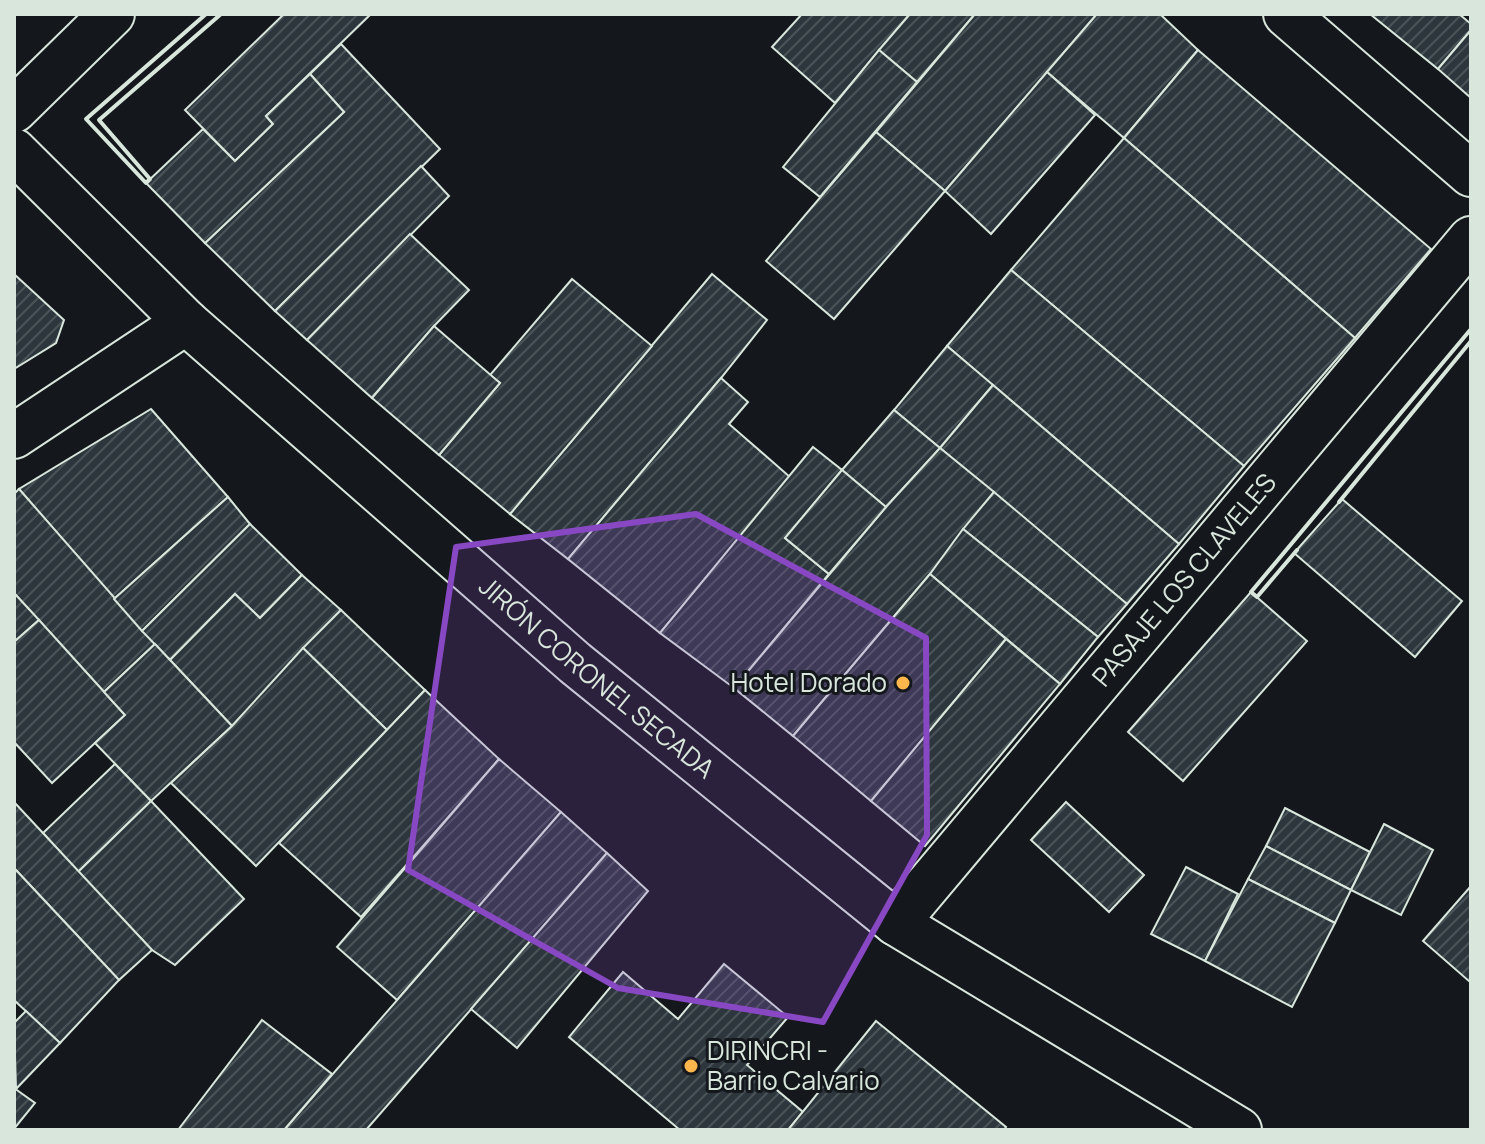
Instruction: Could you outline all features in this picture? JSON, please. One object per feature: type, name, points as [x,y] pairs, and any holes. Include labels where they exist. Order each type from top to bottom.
[{"type":"main road","points":[[14,110],[112,14]]},
{"type":"main road","points":[[1286,14],[1471,174]]},
{"type":"main road","name":"JIRÓN CORONEL SECADA","points":[[14,151],[186,322],[575,663],[896,923],[1239,1130]]},
{"type":"main road","name":"PASAJE LOS CLAVELES","points":[[896,923],[1471,239]]},
{"type":"main road","points":[[14,436],[186,322]]},
{"type":"highlighted area","points":[[696,514],[926,638],[927,835],[823,1022],[618,988],[408,870],[456,547]]},
{"type":"building","points":[[284,14],[371,14],[266,116],[273,124],[235,161],[185,110]]},
{"type":"building","points":[[802,14],[910,14],[835,103],[772,47]]},
{"type":"building","points":[[910,14],[975,14],[917,82],[879,50]]},
{"type":"building","points":[[975,14],[1097,14],[945,191],[876,132]]},
{"type":"building","points":[[1097,14],[1160,14],[1198,50],[1124,138],[1047,72]]},
{"type":"building","points":[[1370,14],[1459,14],[1471,24],[1471,30],[1438,69]]},
{"type":"building","points":[[1471,30],[1471,98],[1438,69]]},
{"type":"building","points":[[341,44],[440,149],[275,311],[205,243],[344,112],[310,74]]},
{"type":"building","points":[[879,50],[917,82],[820,197],[783,167]]},
{"type":"building","points":[[1198,50],[1431,249],[1355,338],[1124,138]]},
{"type":"building","points":[[1047,72],[1095,115],[991,234],[945,191]]},
{"type":"building","points":[[310,74],[344,112],[205,243],[146,183],[203,129],[235,161],[273,124],[266,116]]},
{"type":"building","points":[[876,132],[945,191],[834,319],[766,261]]},
{"type":"building","points":[[1124,138],[1355,338],[1244,466],[1011,270]]},
{"type":"building","points":[[421,166],[449,196],[307,340],[275,311]]},
{"type":"building","points":[[410,234],[469,290],[372,398],[307,340]]},
{"type":"building","points":[[1011,270],[1244,466],[1179,544],[947,346]]},
{"type":"building","points":[[14,274],[64,320],[56,343],[14,369]]},
{"type":"building","points":[[712,274],[767,320],[568,559],[510,514]]},
{"type":"building","points":[[572,279],[652,346],[510,514],[439,455],[500,383],[490,375]]},
{"type":"building","points":[[434,326],[500,383],[439,455],[372,398]]},
{"type":"building","points":[[947,346],[993,385],[940,448],[894,410]]},
{"type":"building","points":[[721,378],[748,402],[729,424],[790,477],[660,633],[568,559]]},
{"type":"building","points":[[993,385],[1179,544],[1127,604],[940,448]]},
{"type":"building","points":[[151,409],[228,497],[114,599],[19,489]]},
{"type":"building","points":[[894,410],[940,448],[886,507],[842,470]]},
{"type":"building","points":[[813,447],[842,470],[785,538],[829,574],[734,688],[660,633]]},
{"type":"building","points":[[940,448],[994,492],[930,574],[793,736],[734,688],[886,507]]},
{"type":"building","points":[[842,470],[886,507],[829,574],[785,538]]},
{"type":"building","points":[[19,489],[155,644],[104,692],[14,593],[14,494]]},
{"type":"building","points":[[994,492],[1127,604],[1098,637],[963,529]]},
{"type":"building","points":[[228,497],[250,524],[142,631],[114,599]]},
{"type":"building","points":[[1342,499],[1462,601],[1415,657],[1294,553]]},
{"type":"building","points":[[250,524],[302,575],[260,618],[235,594],[170,660],[142,631]]},
{"type":"building","points":[[963,529],[1098,637],[1060,684],[930,574]]},
{"type":"building","points":[[930,574],[1006,639],[871,801],[793,736]]},
{"type":"building","points":[[302,575],[341,610],[232,726],[170,660],[235,594],[260,618]]},
{"type":"building","points":[[1251,592],[1307,641],[1183,781],[1128,732]]},
{"type":"building","points":[[14,593],[39,620],[14,642]]},
{"type":"building","points":[[341,610],[425,690],[387,730],[303,648]]},
{"type":"building","points":[[39,620],[125,715],[52,783],[14,742],[14,642]]},
{"type":"building","points":[[1006,639],[1060,684],[925,846],[871,801]]},
{"type":"building","points":[[155,644],[232,726],[151,801],[95,743],[125,715],[104,692]]},
{"type":"building","points":[[303,648],[387,730],[256,866],[171,783],[232,726]]},
{"type":"building","points":[[425,690],[499,759],[361,917],[279,843]]},
{"type":"building","points":[[499,759],[561,812],[397,1000],[337,947]]},
{"type":"building","points":[[115,764],[151,801],[78,872],[43,833]]},
{"type":"building","points":[[151,801],[244,899],[175,965],[152,950],[78,872]]},
{"type":"building","points":[[14,802],[152,950],[119,980],[14,868]]},
{"type":"building","points":[[1066,802],[1144,875],[1109,912],[1031,840]]},
{"type":"building","points":[[1285,808],[1370,852],[1351,890],[1266,846]]},
{"type":"building","points":[[561,812],[607,853],[366,1130],[284,1130]]},
{"type":"building","points":[[1384,824],[1433,850],[1401,915],[1351,890]]},
{"type":"building","points":[[1266,846],[1351,890],[1335,923],[1248,879]]},
{"type":"building","points":[[607,853],[648,891],[517,1048],[471,1009]]},
{"type":"building","points":[[1186,867],[1238,894],[1205,961],[1151,934]]},
{"type":"building","points":[[14,868],[119,980],[60,1043],[14,1000]]},
{"type":"building","points":[[1248,879],[1335,923],[1292,1007],[1205,961]]},
{"type":"building","points":[[1471,886],[1471,981],[1470,982],[1423,941]]},
{"type":"building","points":[[724,964],[788,1017],[747,1065],[803,1112],[788,1130],[680,1130],[569,1037],[623,972],[678,1019]]},
{"type":"building","points":[[26,1011],[60,1043],[16,1089],[14,1023]]},
{"type":"building","points":[[262,1020],[332,1074],[284,1130],[178,1130]]},
{"type":"building","points":[[876,1021],[1006,1127],[1004,1130],[788,1130]]},
{"type":"building","points":[[14,1088],[35,1103],[14,1129]]},
{"type":"wall","points":[[206,14],[86,119],[146,183],[150,179],[99,120],[221,14]]},
{"type":"wall","points":[[1297,550],[1257,597],[1251,592],[1471,329]]},
{"type":"wall","points":[[1339,502],[1471,341]]},
{"type":"place","name":"Hotel Dorado","points":[[903,683]]},
{"type":"place","name":"DIRINCRI - Barrio Calvario","points":[[691,1066]]}]
